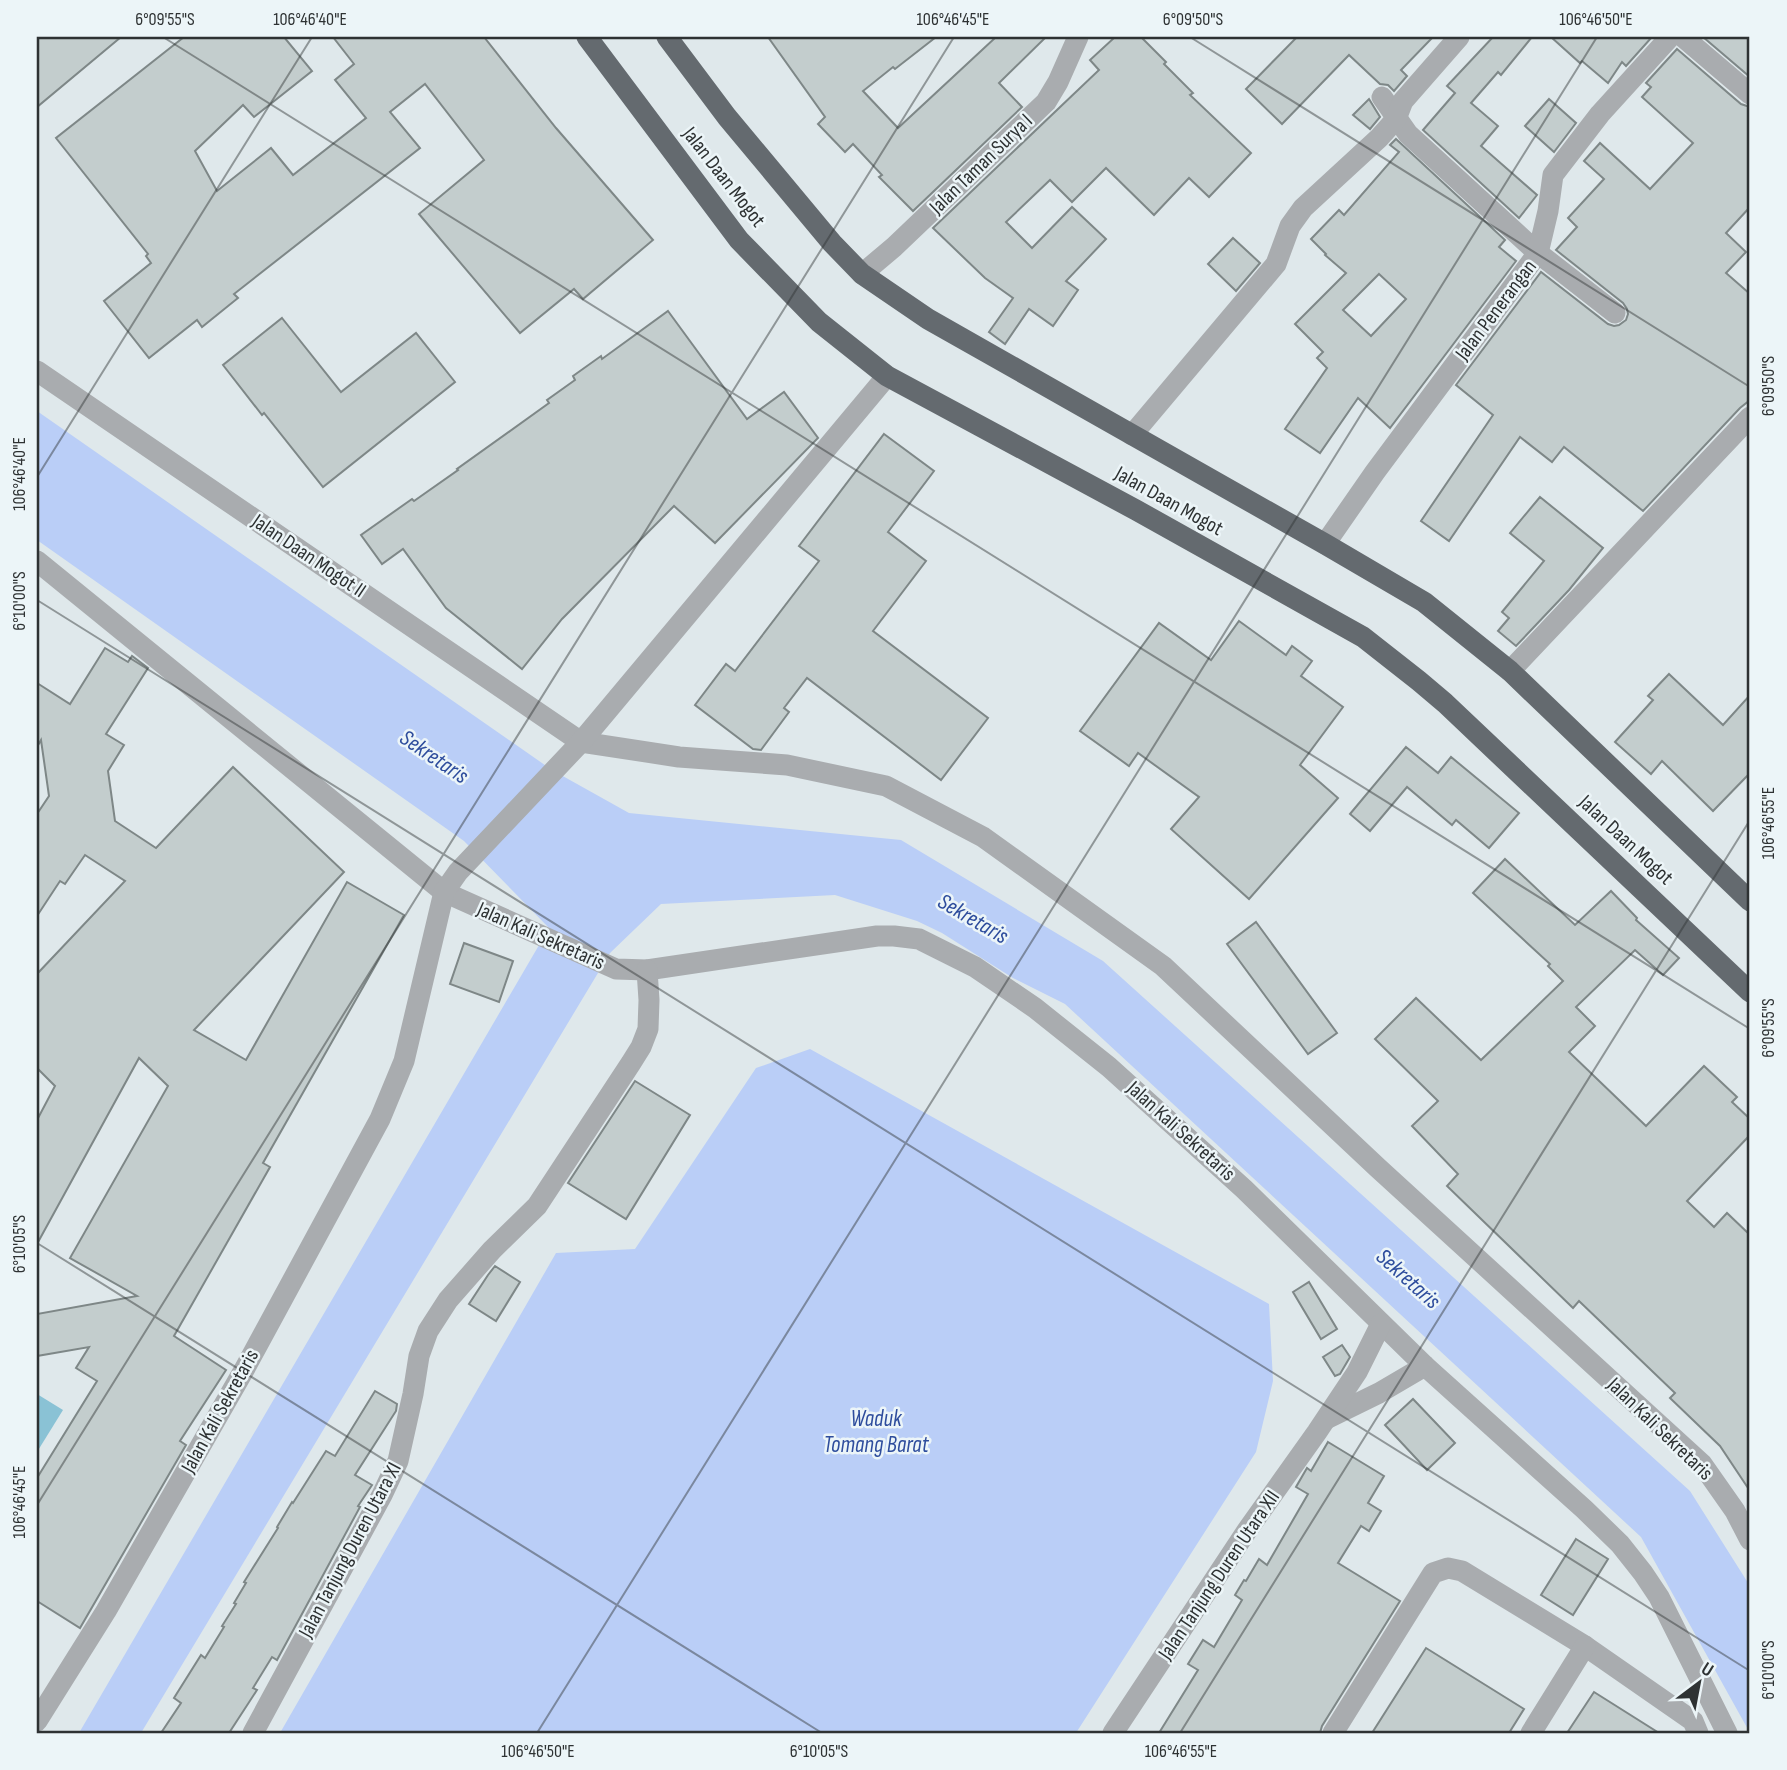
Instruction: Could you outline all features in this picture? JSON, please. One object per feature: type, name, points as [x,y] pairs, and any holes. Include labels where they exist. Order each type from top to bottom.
[{"type":"highway","name":"Jalan Daan Mogot","points":[[587,37],[739,240],[819,322],[887,376],[1136,510],[1363,637],[1445,703],[1750,992]]},
{"type":"highway","name":"Jalan Daan Mogot","points":[[667,37],[727,117],[832,243],[862,274],[928,319],[1424,602],[1510,671],[1750,901]]},
{"type":"street","name":"Jalan Taman Surya I","points":[[862,274],[1046,102],[1059,82],[1078,37]]},
{"type":"street","points":[[1132,435],[1276,264],[1290,226],[1303,208],[1380,138],[1396,119],[1403,101],[1459,37]]},
{"type":"street","name":"Jalan Penerangan","points":[[1325,544],[1375,472],[1538,253],[1553,175],[1600,114],[1670,37]]},
{"type":"street","points":[[1683,37],[1750,94]]},
{"type":"street","points":[[1382,97],[1408,134],[1538,253],[1615,313]]},
{"type":"street","name":"Jalan Daan Mogot II","points":[[37,371],[581,742]]},
{"type":"street","points":[[444,892],[458,872],[581,742],[887,376]]},
{"type":"street","points":[[1510,671],[1750,416]]},
{"type":"street","name":"Jalan Kali Sekretaris","points":[[37,561],[444,892],[514,925],[616,970],[647,970],[877,936],[919,939],[975,967],[1035,1008],[1109,1067],[1244,1189],[1424,1366],[1620,1544],[1659,1597],[1727,1733]]},
{"type":"street","name":"Jalan Kali Sekretaris","points":[[581,742],[679,757],[787,765],[886,786],[983,836],[1163,966],[1378,1168],[1702,1464],[1735,1511],[1750,1540]]},
{"type":"street","name":"Jalan Kali Sekretaris","points":[[37,1721],[155,1527],[244,1370],[380,1119],[404,1061],[444,892]]},
{"type":"street","name":"Jalan Tanjung Duren Utara XI","points":[[253,1733],[398,1461],[419,1356],[428,1331],[448,1300],[492,1250],[537,1206],[641,1047],[648,1029],[647,970]]},
{"type":"street","name":"Jalan Tanjung Duren Utara XII","points":[[1113,1733],[1248,1529],[1357,1372],[1381,1324]]},
{"type":"street","name":"Jalan Tanjung Duren Utara XII","points":[[1326,1419],[1379,1393],[1424,1366]]},
{"type":"street","points":[[1333,1733],[1433,1573],[1448,1568],[1462,1571],[1585,1646],[1696,1727]]},
{"type":"street","points":[[1531,1733],[1585,1646]]},
{"type":"shaded area","points":[[37,1394],[63,1410],[37,1452]]},
{"type":"water","name":"Sekretaris","points":[[37,411],[552,770],[629,813],[901,840],[1103,961],[1690,1491],[1750,1586],[1750,1733],[1641,1537],[1065,1004],[1013,978],[942,933],[917,921],[835,895],[661,904],[610,953],[141,1733],[79,1733],[549,928],[464,841],[37,540]]},
{"type":"water","name":"Waduk Tomang Barat","points":[[810,1049],[1269,1304],[1273,1381],[1256,1452],[1076,1733],[280,1733],[556,1253],[635,1249],[756,1068]]},
{"type":"building","points":[[37,37],[121,37],[37,107]]},
{"type":"building","points":[[184,37],[284,37],[312,71],[254,117],[243,105],[195,151],[217,191],[271,148],[293,175],[366,118],[335,80],[354,64],[333,37],[484,37],[556,128],[653,240],[583,299],[574,289],[520,333],[419,214],[484,160],[425,84],[390,112],[420,148],[234,294],[238,298],[202,327],[197,320],[149,358],[104,301],[151,263],[146,256],[148,254],[56,138]]},
{"type":"building","points":[[768,37],[936,37],[863,91],[898,128],[996,37],[1046,37],[999,83],[1022,107],[913,211],[879,177],[882,175],[853,144],[845,152],[818,124],[825,117]]},
{"type":"building","points":[[1115,37],[1141,37],[1193,93],[1190,95],[1251,153],[1209,197],[1189,178],[1154,215],[1106,168],[1072,202],[1050,180],[1006,222],[1032,248],[1072,207],[1106,239],[1066,281],[1078,290],[1053,326],[1029,309],[1005,344],[989,332],[1013,298],[985,278],[933,228],[1099,70],[1090,60]]},
{"type":"building","points":[[1297,37],[1433,37],[1401,70],[1407,76],[1394,91],[1388,85],[1380,84],[1349,55],[1282,124],[1246,89]]},
{"type":"building","points":[[1493,37],[1532,37],[1501,75],[1498,72],[1471,103],[1498,126],[1481,146],[1537,195],[1519,218],[1423,130],[1455,93],[1447,86]]},
{"type":"building","points":[[1551,37],[1652,37],[1626,66],[1622,62],[1608,83]]},
{"type":"building","points":[[1703,37],[1750,37],[1750,77]]},
{"type":"building","points":[[1677,49],[1741,104],[1750,107],[1750,207],[1726,233],[1746,252],[1726,273],[1750,294],[1750,400],[1643,511],[1564,447],[1552,462],[1520,437],[1449,541],[1421,521],[1493,415],[1456,385],[1541,272],[1608,324],[1619,325],[1626,320],[1628,314],[1623,303],[1556,250],[1577,227],[1568,218],[1604,179],[1584,161],[1600,143],[1650,189],[1693,143],[1642,97],[1651,87],[1646,83]]},
{"type":"building","points":[[1369,99],[1380,117],[1370,129],[1353,115]]},
{"type":"building","points":[[1549,99],[1576,123],[1554,152],[1525,126]]},
{"type":"building","points":[[1396,139],[1505,240],[1499,247],[1516,261],[1390,428],[1358,398],[1320,453],[1285,429],[1327,368],[1317,358],[1323,352],[1295,324],[1346,273],[1311,239],[1339,210],[1344,215],[1399,152],[1390,145]],"holes":[[[1379,274],[1406,299],[1371,336],[1343,310]]]},
{"type":"building","points":[[1233,238],[1260,263],[1236,291],[1208,264]]},
{"type":"building","points":[[668,311],[747,419],[784,392],[818,438],[715,543],[674,506],[562,619],[522,669],[446,608],[403,549],[382,564],[361,535],[458,470],[549,403],[547,400],[575,380],[573,376],[601,356],[602,359]]},
{"type":"building","points":[[282,318],[341,392],[416,333],[455,382],[323,487],[223,365]]},
{"type":"building","points":[[884,434],[934,471],[888,532],[926,561],[873,631],[988,718],[941,780],[807,678],[784,708],[789,712],[761,750],[753,749],[695,705],[726,664],[735,671],[819,561],[799,546]]},
{"type":"building","points":[[1540,497],[1603,548],[1569,590],[1516,646],[1498,631],[1509,618],[1502,612],[1544,561],[1510,533]]},
{"type":"building","points":[[1239,621],[1286,655],[1292,646],[1312,661],[1301,676],[1343,707],[1300,765],[1338,798],[1249,899],[1171,829],[1199,797],[1138,753],[1129,766],[1080,731],[1159,623],[1211,660]]},
{"type":"building","points":[[105,648],[128,662],[132,656],[148,668],[106,734],[124,745],[108,771],[115,821],[156,848],[233,767],[344,872],[194,1030],[246,1060],[347,882],[404,915],[263,1163],[270,1167],[174,1336],[226,1370],[180,1441],[186,1445],[80,1628],[37,1601],[37,1478],[97,1381],[76,1368],[89,1347],[37,1356],[37,1314],[137,1296],[70,1258],[168,1086],[139,1058],[37,1244],[37,1120],[55,1086],[37,1068],[37,974],[125,881],[85,855],[65,884],[60,881],[37,916],[37,814],[49,796],[41,740],[37,747],[37,683],[70,704]]},
{"type":"building","points":[[1669,674],[1723,725],[1750,695],[1750,773],[1713,811],[1662,761],[1651,774],[1615,742],[1653,700],[1648,696]]},
{"type":"building","points":[[1406,747],[1438,773],[1451,757],[1519,813],[1489,848],[1456,820],[1452,825],[1407,787],[1370,831],[1350,814]]},
{"type":"building","points":[[1505,859],[1575,925],[1611,891],[1636,920],[1679,958],[1663,975],[1635,950],[1576,1007],[1595,1026],[1569,1052],[1646,1126],[1704,1066],[1737,1097],[1732,1102],[1750,1119],[1750,1135],[1687,1201],[1714,1227],[1727,1213],[1750,1235],[1750,1491],[1720,1446],[1670,1398],[1675,1393],[1579,1301],[1573,1308],[1447,1186],[1458,1174],[1412,1126],[1438,1101],[1375,1039],[1416,998],[1481,1060],[1563,981],[1548,966],[1550,964],[1473,893]]},
{"type":"building","points":[[1256,922],[1337,1033],[1308,1054],[1227,944]]},
{"type":"building","points":[[464,943],[513,961],[499,1002],[450,984]]},
{"type":"building","points":[[635,1081],[690,1115],[626,1219],[568,1183]]},
{"type":"building","points":[[495,1266],[520,1282],[496,1321],[469,1304]]},
{"type":"building","points":[[1309,1282],[1337,1329],[1321,1339],[1293,1292]]},
{"type":"building","points":[[1342,1345],[1350,1357],[1340,1374],[1335,1376],[1323,1357]]},
{"type":"building","points":[[375,1391],[397,1404],[396,1411],[355,1475],[372,1485],[358,1506],[360,1507],[277,1660],[272,1657],[253,1688],[257,1690],[229,1733],[161,1733],[181,1703],[174,1698],[201,1655],[205,1658],[224,1627],[222,1626],[246,1583],[244,1582],[292,1502],[326,1451],[335,1456]]},
{"type":"building","points":[[1413,1399],[1455,1443],[1427,1470],[1385,1425]]},
{"type":"building","points":[[1328,1442],[1384,1476],[1368,1503],[1381,1511],[1369,1531],[1361,1526],[1338,1563],[1400,1601],[1320,1733],[1159,1733],[1198,1670],[1188,1664],[1203,1640],[1214,1647],[1242,1600],[1235,1595],[1259,1559],[1267,1565],[1308,1494],[1296,1487],[1307,1468],[1311,1471]]},
{"type":"building","points":[[1576,1539],[1608,1559],[1573,1615],[1541,1595]]},
{"type":"building","points":[[1426,1648],[1524,1709],[1509,1733],[1372,1733]]},
{"type":"building","points":[[1594,1692],[1659,1733],[1567,1733]]}]
